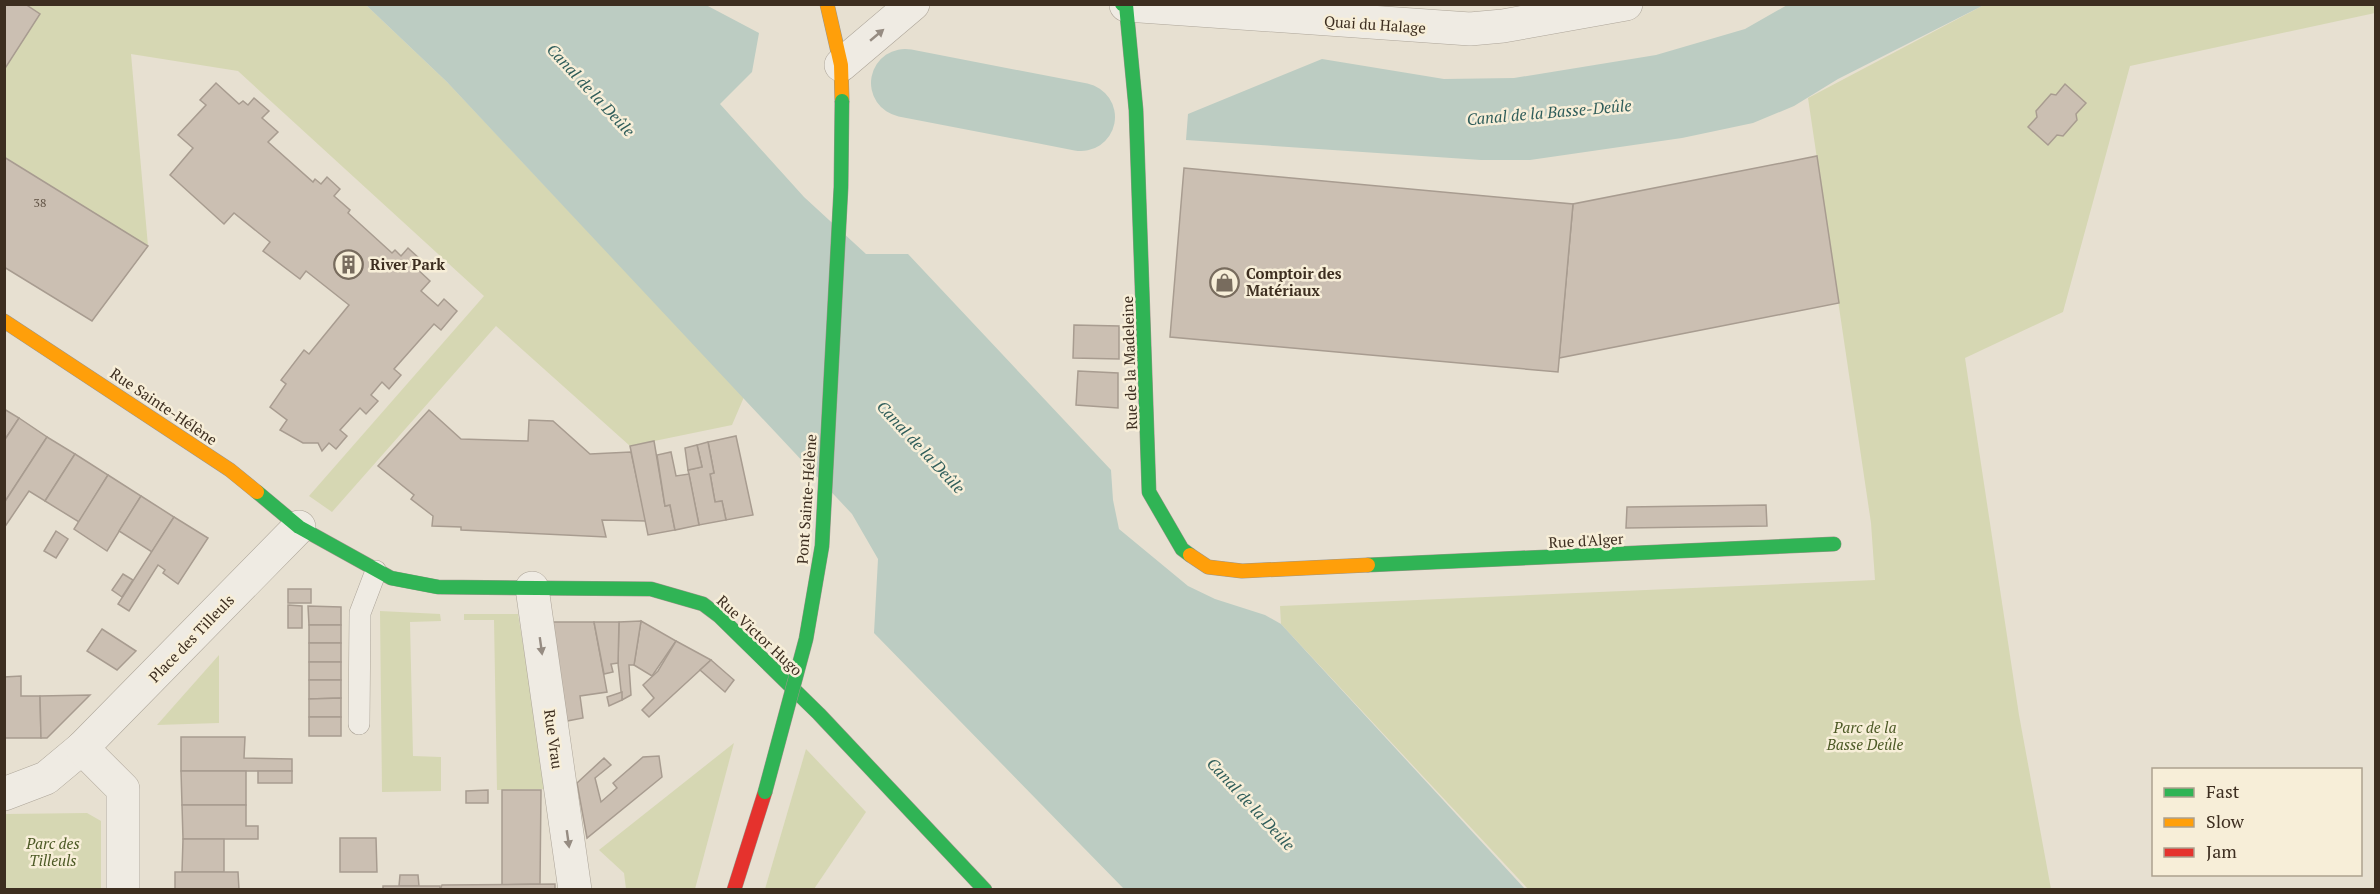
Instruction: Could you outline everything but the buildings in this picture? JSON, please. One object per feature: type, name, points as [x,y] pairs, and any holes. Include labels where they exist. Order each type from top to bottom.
[{"type":"street","name":"Pont Sainte-Hélène","points":[[734,890],[765,792],[804,650],[822,546],[842,187],[841,65],[827,4]]},
{"type":"street","points":[[841,65],[913,4]]},
{"type":"street","name":"Quai du Halage","points":[[1124,5],[1470,29],[1542,20],[1626,4]]},
{"type":"street","name":"Rue de la Madeleine","points":[[1124,5],[1135,88],[1149,492],[1182,549],[1208,567],[1242,571],[1339,568]]},
{"type":"street","name":"Rue Sainte-Hélène","points":[[4,321],[230,470],[299,527]]},
{"type":"street","name":"Rue Victor Hugo","points":[[299,527],[376,571],[422,586],[651,589],[703,604],[719,616],[819,714],[985,890]]},
{"type":"street","name":"Place des Tilleuls","points":[[4,794],[46,778],[82,748],[299,527]]},
{"type":"street","name":"Rue d'Alger","points":[[1339,568],[1834,544]]},
{"type":"street","name":"Rue Vrau","points":[[532,588],[576,890]]},
{"type":"street","points":[[82,748],[123,789],[123,890]]},
{"type":"lane","points":[[359,724],[360,613],[376,571]]},
{"type":"green space","points":[[25,5],[366,5],[447,82],[744,397],[732,425],[630,446],[496,326],[332,512],[309,496],[484,296],[238,71],[131,54],[148,246],[5,157],[4,70],[39,14]]},
{"type":"green space","name":"Parc de la Basse Deûle","points":[[1984,5],[2375,5],[2375,13],[2130,66],[2063,312],[1965,358],[2019,715],[2051,889],[1528,889],[1281,624],[1280,606],[1875,580],[1871,523],[1808,98]]},
{"type":"green space","points":[[380,611],[440,614],[441,621],[410,622],[413,756],[441,757],[441,791],[382,792]]},
{"type":"green space","points":[[464,614],[518,614],[547,789],[497,790],[494,620],[464,620]]},
{"type":"green space","points":[[219,655],[219,723],[157,725]]},
{"type":"green space","points":[[734,743],[695,889],[626,889],[624,873],[599,850]]},
{"type":"green space","points":[[806,749],[866,812],[814,889],[765,889]]},
{"type":"green space","name":"Parc des Tilleuls","points":[[87,813],[101,821],[101,889],[5,889],[5,814]]},
{"type":"water","name":"Canal de la Basse-Deûle","points":[[1789,4],[1984,5],[1838,79],[1794,106],[1753,123],[1682,138],[1530,160],[1481,160],[1186,140],[1188,114],[1322,59],[1444,79],[1514,78],[1656,55],[1745,29]]},
{"type":"water","name":"Canal de la Deûle","points":[[366,5],[706,5],[759,33],[752,72],[720,104],[804,197],[866,254],[908,254],[1111,470],[1113,500],[1119,529],[1188,586],[1215,599],[1265,615],[1281,624],[1525,889],[1124,889],[874,633],[878,559],[852,514],[447,82]]},
{"type":"waterway","points":[[905,83],[1081,117]]},
{"type":"traffic: fast","points":[[1122,4],[1126,5],[1136,110],[1149,492],[1182,549],[1190,555]]},
{"type":"traffic: fast","points":[[765,792],[806,639],[822,546],[841,187],[842,101]]},
{"type":"traffic: fast","points":[[257,492],[299,527],[391,578],[438,587],[651,589],[703,604],[719,616],[819,714],[985,890]]},
{"type":"traffic: fast","points":[[1368,565],[1834,544]]},
{"type":"traffic: slow","points":[[827,4],[841,65],[842,101]]},
{"type":"traffic: slow","points":[[4,321],[230,470],[257,492]]},
{"type":"traffic: slow","points":[[1190,555],[1208,567],[1242,571],[1368,565]]},
{"type":"traffic: jam","points":[[734,890],[765,792]]},
{"type":"place","name":"River Park","points":[[349,264]]},
{"type":"place","name":"Comptoir des Matériaux","points":[[1225,282]]}]
